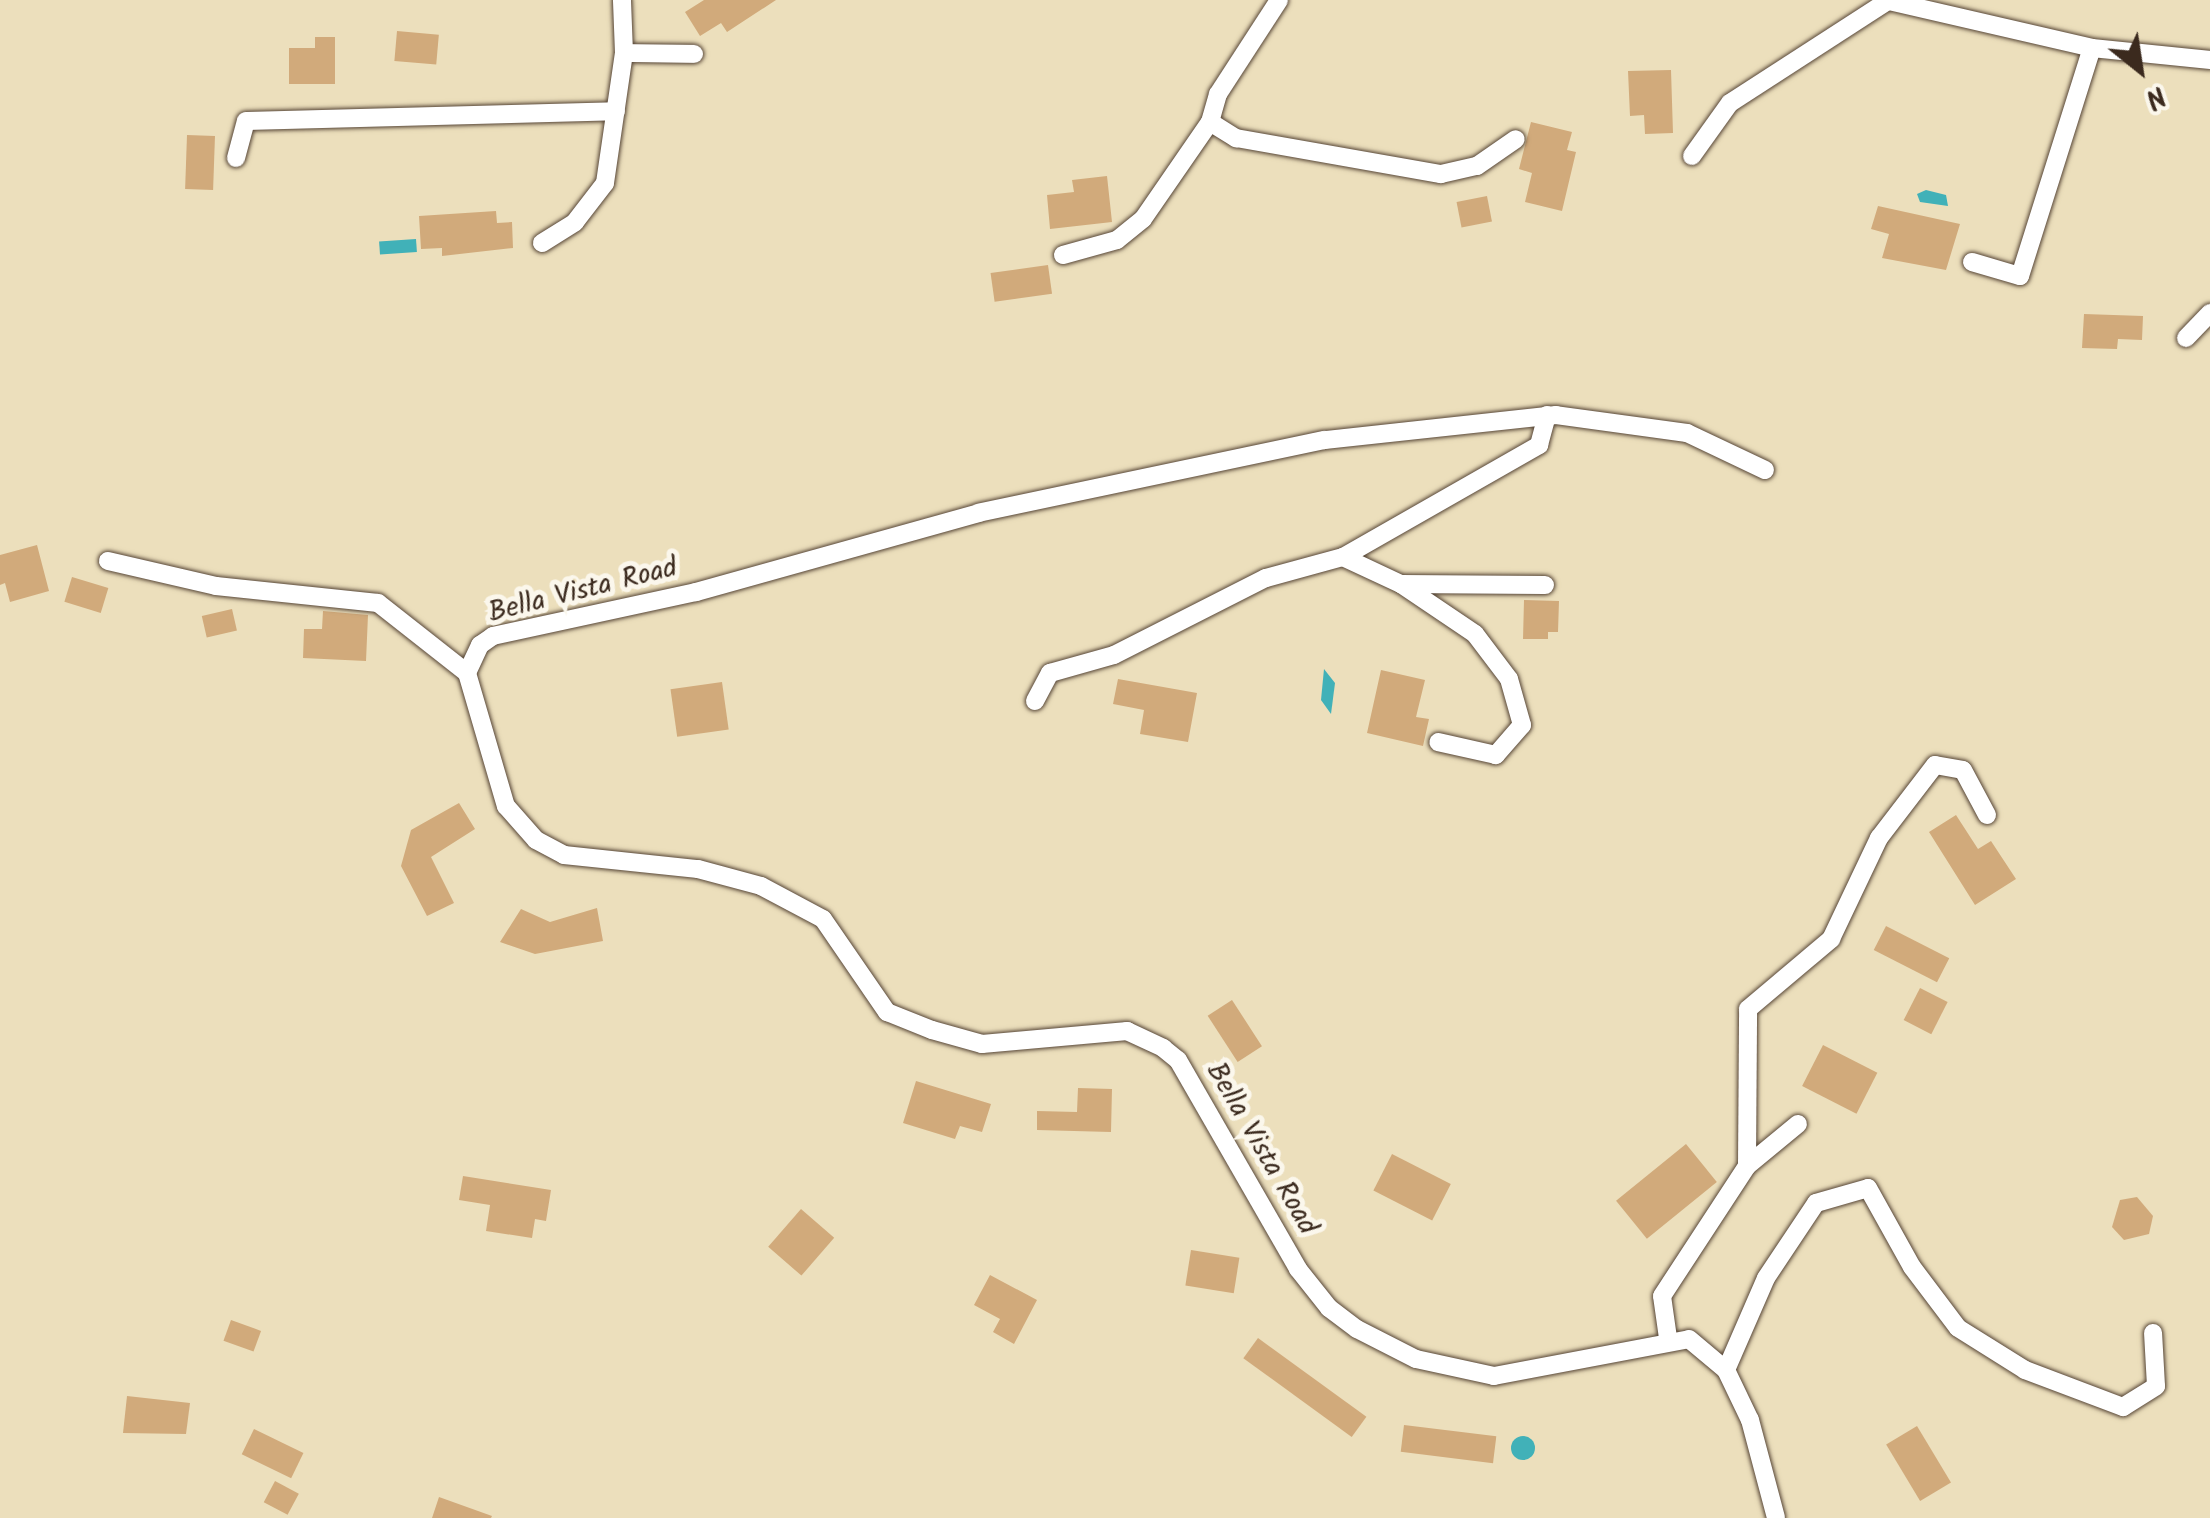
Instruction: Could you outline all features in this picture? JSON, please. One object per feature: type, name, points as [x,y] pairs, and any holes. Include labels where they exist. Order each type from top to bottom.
[{"type":"street","points":[[542,243],[574,222],[606,182],[624,53],[622,0]]},
{"type":"street","points":[[1063,255],[1117,240],[1143,219],[1210,122],[1218,94],[1279,0]]},
{"type":"street","points":[[1692,156],[1730,103],[1889,0],[2092,48],[2210,60]]},
{"type":"street","points":[[1972,262],[2020,276],[2092,48]]},
{"type":"street","points":[[624,53],[694,54]]},
{"type":"street","points":[[236,158],[246,121],[616,111]]},
{"type":"street","points":[[1210,122],[1236,138],[1441,174],[1477,166],[1516,139]]},
{"type":"street","points":[[2186,338],[2210,313]]},
{"type":"street","points":[[1035,701],[1050,674],[1114,655],[1266,578],[1343,557],[1539,446],[1547,415]]},
{"type":"street","name":"Bella Vista Road","points":[[1668,1338],[1560,1368],[1494,1376],[1416,1358],[1357,1329],[1329,1308],[1298,1268],[1178,1060],[1164,1048],[1127,1032],[982,1044],[932,1030],[887,1012],[823,919],[761,886],[698,869],[564,856],[536,840],[494,786],[467,672],[480,645],[493,636],[696,592],[979,513],[1324,440],[1547,415],[1687,433],[1764,470]]},
{"type":"street","points":[[1343,557],[1401,584],[1475,634],[1509,679],[1522,725],[1496,755],[1438,742]]},
{"type":"street","points":[[108,561],[216,586],[378,602],[467,672]]},
{"type":"street","points":[[1401,584],[1545,585]]},
{"type":"street","points":[[1747,1166],[1748,1009],[1831,939],[1879,838],[1934,765],[1963,770],[1987,815]]},
{"type":"street","points":[[1776,1518],[1750,1420],[1726,1370],[1688,1339],[1668,1338],[1662,1296],[1747,1166],[1798,1124]]},
{"type":"street","points":[[1726,1370],[1766,1278],[1816,1203],[1868,1188],[1912,1267],[1958,1328],[2025,1370],[2123,1406],[2156,1386],[2153,1333]]},
{"type":"water","points":[[1926,190],[1946,195],[1948,206],[1920,202],[1917,194]]},
{"type":"water","points":[[416,239],[417,252],[380,255],[379,242]]},
{"type":"water","points":[[1324,669],[1335,683],[1331,714],[1321,700]]},
{"type":"water","points":[[1523,1436],[1535,1448],[1523,1460],[1511,1448]]},
{"type":"building","points":[[704,0],[776,0],[727,32],[721,23],[700,36],[685,12]]},
{"type":"building","points":[[397,31],[439,35],[436,65],[394,61]]},
{"type":"building","points":[[315,37],[335,37],[335,84],[289,84],[289,48],[315,48]]},
{"type":"building","points":[[1671,70],[1673,133],[1645,134],[1644,115],[1630,116],[1628,71]]},
{"type":"building","points":[[1531,122],[1572,132],[1567,150],[1576,152],[1562,211],[1525,202],[1532,173],[1519,169]]},
{"type":"building","points":[[187,135],[215,136],[213,190],[185,189]]},
{"type":"building","points":[[1107,176],[1112,222],[1050,229],[1047,195],[1074,192],[1072,180]]},
{"type":"building","points":[[1487,196],[1492,222],[1462,227],[1457,202]]},
{"type":"building","points":[[1878,206],[1960,224],[1946,270],[1882,258],[1889,234],[1871,229]]},
{"type":"building","points":[[496,211],[497,223],[512,222],[513,248],[442,256],[442,248],[421,249],[419,216]]},
{"type":"building","points":[[1048,265],[1052,294],[995,302],[991,273]]},
{"type":"building","points":[[2084,314],[2143,316],[2142,340],[2118,339],[2117,349],[2082,348]]},
{"type":"building","points":[[37,545],[49,591],[10,602],[5,583],[0,585],[0,555]]},
{"type":"building","points":[[72,577],[108,588],[101,613],[64,602]]},
{"type":"building","points":[[1524,600],[1559,601],[1558,632],[1548,632],[1548,639],[1523,639]]},
{"type":"building","points":[[232,609],[237,630],[207,637],[202,616]]},
{"type":"building","points":[[323,611],[368,615],[366,661],[303,658],[304,629],[322,629]]},
{"type":"building","points":[[1381,670],[1425,680],[1416,717],[1429,719],[1423,746],[1367,733]]},
{"type":"building","points":[[1118,679],[1197,693],[1188,742],[1140,734],[1144,710],[1113,704]]},
{"type":"building","points":[[722,682],[729,730],[677,737],[671,689]]},
{"type":"building","points":[[459,803],[475,829],[431,857],[454,903],[427,916],[401,866],[411,830]]},
{"type":"building","points":[[1956,815],[1978,849],[1991,841],[2016,879],[1975,905],[1929,832]]},
{"type":"building","points":[[597,908],[603,941],[535,954],[500,942],[521,909],[550,922]]},
{"type":"building","points":[[1886,926],[1949,958],[1937,982],[1874,950]]},
{"type":"building","points":[[1920,988],[1948,1002],[1931,1034],[1904,1020]]},
{"type":"building","points":[[1232,1000],[1262,1046],[1238,1062],[1208,1016]]},
{"type":"building","points":[[1823,1045],[1877,1073],[1856,1114],[1802,1086]]},
{"type":"building","points":[[916,1081],[991,1104],[982,1132],[960,1126],[955,1139],[903,1123]]},
{"type":"building","points":[[1078,1088],[1112,1089],[1111,1132],[1037,1130],[1037,1111],[1077,1112]]},
{"type":"building","points":[[1686,1144],[1717,1182],[1647,1239],[1616,1201]]},
{"type":"building","points":[[1392,1154],[1451,1184],[1432,1220],[1373,1191]]},
{"type":"building","points":[[463,1176],[551,1190],[546,1221],[535,1219],[532,1238],[486,1231],[490,1205],[459,1200]]},
{"type":"building","points":[[2137,1197],[2153,1216],[2149,1234],[2124,1240],[2112,1227],[2120,1200]]},
{"type":"building","points":[[801,1209],[834,1238],[801,1276],[768,1247]]},
{"type":"building","points":[[1191,1250],[1239,1258],[1234,1293],[1185,1286]]},
{"type":"building","points":[[990,1275],[1037,1300],[1014,1344],[993,1332],[1000,1319],[974,1305]]},
{"type":"building","points":[[231,1320],[261,1331],[254,1352],[223,1341]]},
{"type":"building","points":[[1258,1338],[1366,1417],[1352,1437],[1243,1358]]},
{"type":"building","points":[[127,1396],[190,1403],[186,1434],[123,1433]]},
{"type":"building","points":[[1404,1425],[1496,1436],[1493,1463],[1401,1452]]},
{"type":"building","points":[[1917,1426],[1951,1483],[1920,1501],[1886,1445]]},
{"type":"building","points":[[254,1429],[303,1453],[291,1478],[242,1454]]},
{"type":"building","points":[[275,1481],[299,1494],[288,1515],[264,1502]]},
{"type":"building","points":[[439,1497],[492,1516],[432,1518]]}]
